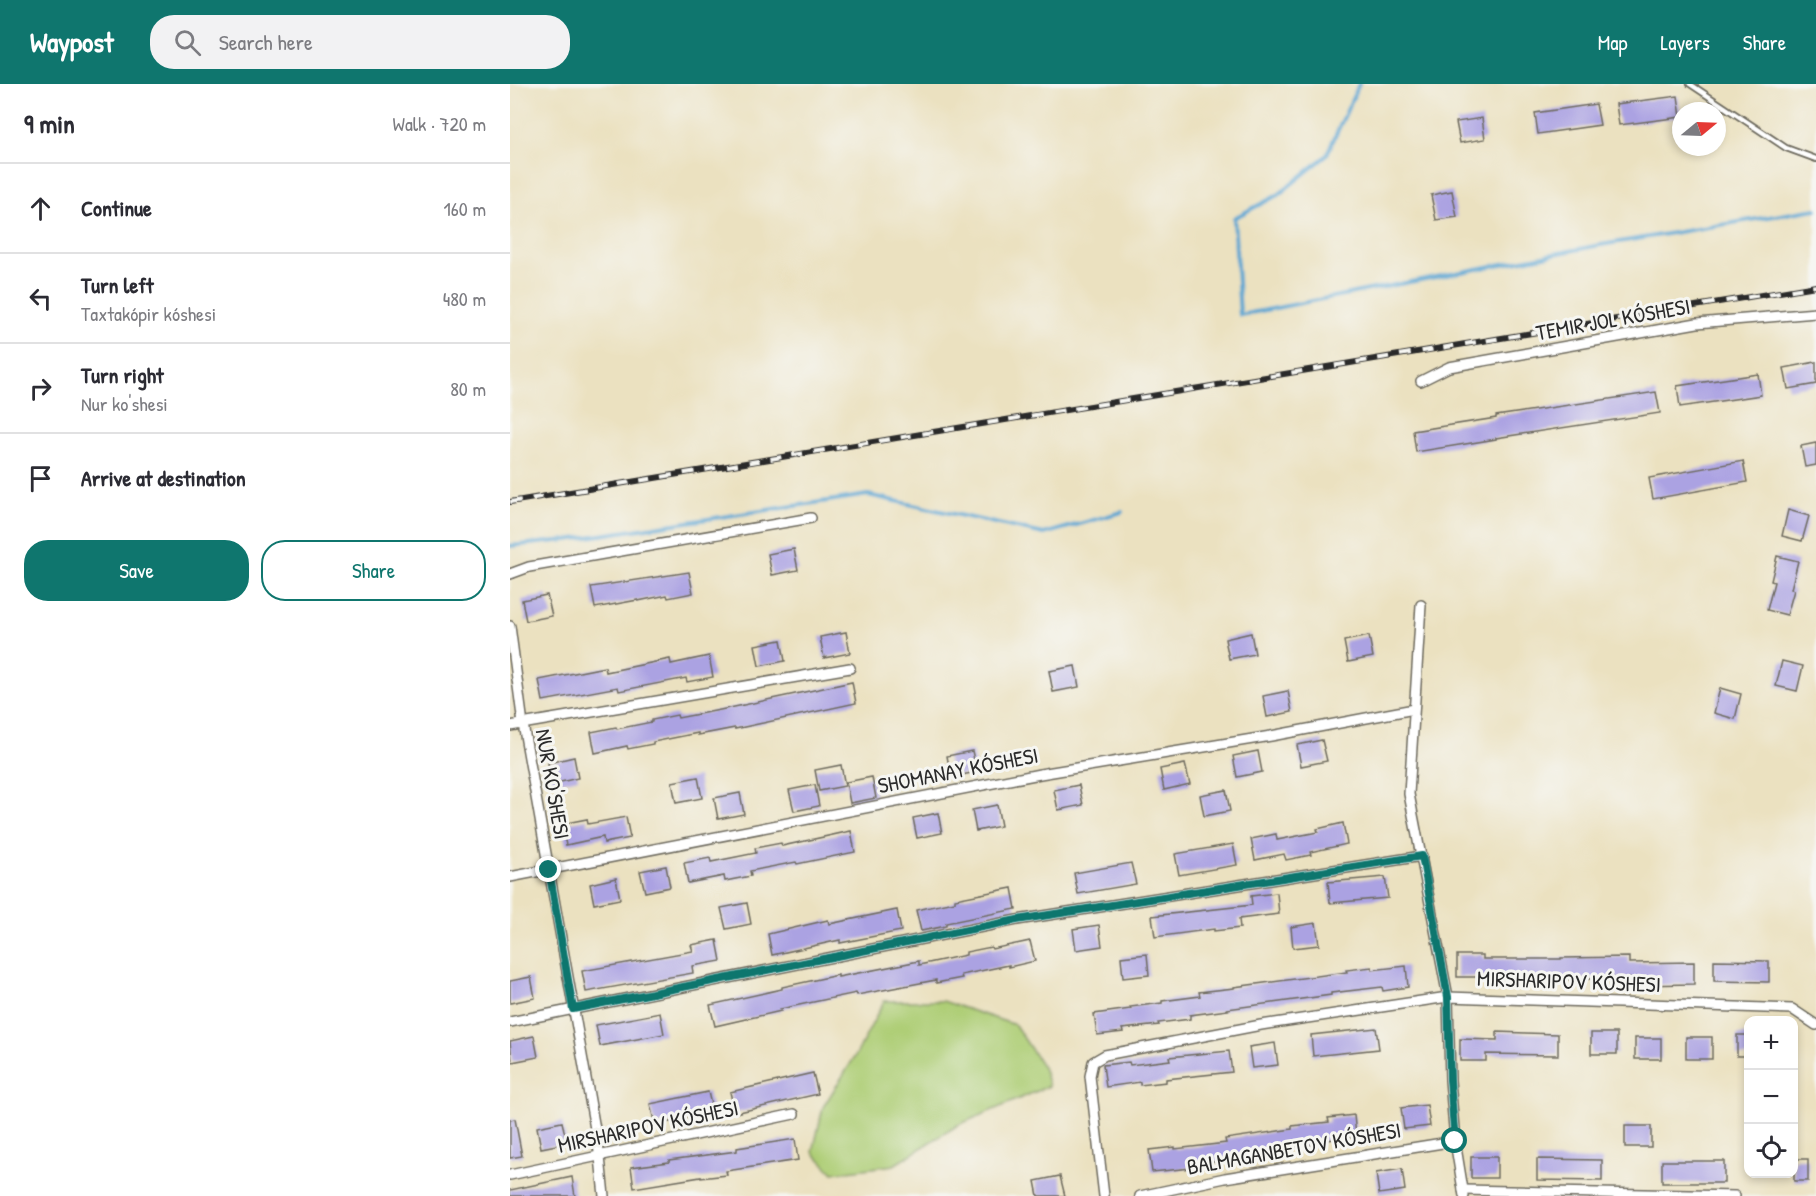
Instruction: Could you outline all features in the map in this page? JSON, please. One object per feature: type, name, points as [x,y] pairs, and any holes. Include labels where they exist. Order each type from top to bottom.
[{"type":"street","name":"TEMIR JOL KÓSHESI","points":[[1421,381],[1449,368],[1697,323],[1816,312]]},
{"type":"street","points":[[510,574],[529,567],[811,518]]},
{"type":"street","points":[[1421,605],[1409,794],[1448,997],[1450,1080],[1455,1141],[1463,1193],[1735,1196]]},
{"type":"street","name":"NUR KO'SHESI","points":[[510,626],[523,724],[600,1157],[604,1196]]},
{"type":"street","points":[[510,726],[850,668]]},
{"type":"street","name":"SHOMANAY KÓSHESI","points":[[510,877],[1040,774],[1271,736],[1414,709]]},
{"type":"street","points":[[510,1022],[1017,920],[1422,856]]},
{"type":"street","name":"MIRSHARIPOV KÓSHESI","points":[[1104,1196],[1090,1076],[1093,1062],[1105,1055],[1261,1024],[1448,997],[1792,1009],[1816,1025]]},
{"type":"street","name":"MIRSHARIPOV KÓSHESI","points":[[510,1175],[794,1114]]},
{"type":"street","name":"BALMAGANBETOV KÓSHESI","points":[[1140,1196],[1225,1178],[1455,1141]]},
{"type":"lane","points":[[1690,84],[1786,148],[1816,159]]},
{"type":"green space","points":[[884,1001],[943,1001],[1015,1025],[1043,1067],[1049,1086],[958,1125],[894,1165],[833,1173],[813,1152],[823,1107],[856,1055]]},
{"type":"building","points":[[1678,96],[1679,102],[1672,102],[1672,118],[1619,125],[1616,104]]},
{"type":"building","points":[[1596,104],[1600,125],[1538,134],[1535,113]]},
{"type":"building","points":[[1482,118],[1485,139],[1460,143],[1456,122]]},
{"type":"building","points":[[1452,191],[1457,217],[1436,220],[1431,195]]},
{"type":"building","points":[[1816,362],[1816,384],[1788,389],[1784,368]]},
{"type":"building","points":[[1758,374],[1761,395],[1680,407],[1677,386]]},
{"type":"building","points":[[1656,392],[1660,413],[1416,452],[1413,431]]},
{"type":"building","points":[[1816,443],[1816,465],[1805,467],[1801,446]]},
{"type":"building","points":[[1743,461],[1747,482],[1653,499],[1649,478]]},
{"type":"building","points":[[1788,510],[1809,516],[1802,541],[1782,536]]},
{"type":"building","points":[[794,549],[798,570],[772,575],[768,554]]},
{"type":"building","points":[[1777,556],[1798,561],[1791,589],[1794,590],[1787,615],[1767,610]]},
{"type":"building","points":[[689,572],[693,593],[668,598],[667,595],[595,608],[591,587]]},
{"type":"building","points":[[547,595],[552,616],[526,621],[522,600]]},
{"type":"building","points":[[846,632],[850,653],[824,658],[820,637]]},
{"type":"building","points":[[1251,633],[1255,654],[1229,659],[1225,639]]},
{"type":"building","points":[[1369,636],[1373,657],[1348,662],[1344,641]]},
{"type":"building","points":[[781,640],[785,661],[759,666],[755,645]]},
{"type":"building","points":[[709,656],[713,677],[687,682],[686,678],[619,691],[618,687],[543,701],[539,680],[605,667],[606,672],[670,659],[671,664]]},
{"type":"building","points":[[1782,661],[1803,666],[1797,691],[1776,686]]},
{"type":"building","points":[[1075,666],[1079,687],[1053,692],[1049,671]]},
{"type":"building","points":[[852,682],[856,703],[735,729],[698,735],[698,733],[628,749],[627,746],[595,753],[591,732],[616,727],[617,729],[677,715],[678,718],[720,710]]},
{"type":"building","points":[[1720,688],[1741,694],[1735,719],[1714,713]]},
{"type":"building","points":[[1288,691],[1292,712],[1267,717],[1263,696]]},
{"type":"building","points":[[1322,740],[1327,761],[1301,766],[1297,745]]},
{"type":"building","points":[[972,751],[977,772],[951,777],[947,756]]},
{"type":"building","points":[[1258,751],[1262,772],[1237,777],[1233,756]]},
{"type":"building","points":[[574,757],[578,778],[552,784],[548,763]]},
{"type":"building","points":[[1185,764],[1190,784],[1164,790],[1160,769]]},
{"type":"building","points":[[841,765],[845,786],[819,791],[815,770]]},
{"type":"building","points":[[698,777],[702,798],[676,803],[672,782]]},
{"type":"building","points":[[872,777],[876,798],[850,803],[846,782]]},
{"type":"building","points":[[815,785],[819,806],[794,811],[789,790]]},
{"type":"building","points":[[1079,785],[1083,805],[1058,810],[1054,790]]},
{"type":"building","points":[[1226,790],[1230,811],[1204,816],[1200,795]]},
{"type":"building","points":[[740,793],[744,814],[718,819],[714,798]]},
{"type":"building","points":[[997,805],[1001,826],[976,831],[972,810]]},
{"type":"building","points":[[938,813],[942,833],[917,838],[913,818]]},
{"type":"building","points":[[626,817],[630,838],[604,843],[603,837],[566,845],[561,824],[587,819],[588,824]]},
{"type":"building","points":[[1343,823],[1347,844],[1286,860],[1284,854],[1255,860],[1251,839],[1276,834],[1277,840],[1318,832],[1317,829]]},
{"type":"building","points":[[851,831],[855,852],[750,871],[751,876],[725,881],[724,876],[688,883],[684,863],[710,858],[711,862],[756,853],[755,848],[781,843],[782,846]]},
{"type":"building","points":[[1233,844],[1237,865],[1179,875],[1175,854]]},
{"type":"building","points":[[1131,863],[1136,884],[1078,894],[1074,873]]},
{"type":"building","points":[[666,866],[670,887],[645,892],[640,871]]},
{"type":"building","points":[[1385,877],[1388,898],[1330,903],[1328,882]]},
{"type":"building","points":[[616,878],[620,899],[594,904],[590,884]]},
{"type":"building","points":[[1012,888],[1016,909],[946,923],[946,926],[921,931],[916,910],[955,902],[955,899]]},
{"type":"building","points":[[1277,893],[1279,914],[1239,919],[1240,928],[1155,937],[1152,916],[1252,905],[1251,896]]},
{"type":"building","points":[[747,903],[751,924],[726,929],[721,908]]},
{"type":"building","points":[[897,910],[901,931],[840,943],[840,940],[772,955],[768,934],[828,920],[829,924]]},
{"type":"building","points":[[1316,923],[1319,945],[1293,948],[1291,927]]},
{"type":"building","points":[[1099,925],[1102,946],[1076,950],[1073,929]]},
{"type":"building","points":[[717,940],[721,961],[692,966],[693,973],[586,992],[582,971],[693,951],[691,945]]},
{"type":"building","points":[[1030,941],[1035,961],[961,975],[962,978],[936,983],[936,980],[857,995],[856,993],[715,1026],[710,1005],[838,975],[838,977],[919,961],[919,965],[966,955],[966,952]]},
{"type":"building","points":[[1147,954],[1149,975],[1123,978],[1121,957]]},
{"type":"building","points":[[1457,955],[1483,955],[1483,959],[1629,957],[1629,963],[1694,962],[1694,984],[1638,985],[1638,978],[1493,981],[1492,977],[1457,977]]},
{"type":"building","points":[[1714,960],[1769,961],[1769,982],[1714,981]]},
{"type":"building","points":[[1406,966],[1408,987],[1383,991],[1382,987],[1331,993],[1331,995],[1227,1009],[1190,1015],[1190,1019],[1097,1035],[1094,1014],[1200,996],[1199,992],[1347,972],[1346,970]]},
{"type":"building","points":[[531,977],[535,998],[510,1003],[510,981]]},
{"type":"building","points":[[660,1013],[664,1034],[600,1046],[596,1025]]},
{"type":"building","points":[[1376,1028],[1379,1049],[1313,1056],[1311,1035]]},
{"type":"building","points":[[1497,1032],[1558,1034],[1558,1055],[1486,1054],[1486,1061],[1460,1061],[1460,1039],[1497,1040]]},
{"type":"building","points":[[1591,1033],[1617,1033],[1617,1054],[1591,1054]]},
{"type":"building","points":[[1737,1035],[1744,1035],[1744,1056],[1737,1056]]},
{"type":"building","points":[[534,1036],[538,1057],[512,1062],[510,1041]]},
{"type":"building","points":[[1686,1037],[1712,1037],[1712,1059],[1686,1059]]},
{"type":"building","points":[[1635,1038],[1661,1038],[1661,1059],[1635,1059]]},
{"type":"building","points":[[1275,1043],[1278,1065],[1252,1068],[1249,1047]]},
{"type":"building","points":[[1229,1051],[1232,1072],[1166,1079],[1166,1082],[1140,1085],[1140,1082],[1106,1087],[1103,1065],[1129,1062],[1130,1065],[1170,1060],[1169,1057]]},
{"type":"building","points":[[813,1073],[818,1094],[735,1113],[730,1092]]},
{"type":"building","points":[[708,1092],[713,1113],[655,1125],[650,1104]]},
{"type":"building","points":[[1427,1105],[1430,1126],[1404,1129],[1401,1108]]},
{"type":"building","points":[[1354,1115],[1356,1136],[1287,1148],[1287,1151],[1210,1162],[1211,1166],[1152,1172],[1149,1150],[1226,1143],[1225,1139],[1292,1129],[1292,1126],[1329,1122],[1328,1118]]},
{"type":"building","points":[[515,1119],[522,1156],[510,1158],[510,1120]]},
{"type":"building","points":[[562,1122],[567,1143],[541,1148],[537,1127]]},
{"type":"building","points":[[1625,1126],[1651,1126],[1651,1147],[1625,1147]]},
{"type":"building","points":[[795,1139],[798,1160],[726,1171],[727,1175],[634,1188],[631,1167],[737,1151],[737,1148]]},
{"type":"building","points":[[1471,1157],[1497,1157],[1497,1178],[1471,1178]]},
{"type":"building","points":[[1537,1159],[1602,1160],[1602,1181],[1537,1180]]},
{"type":"building","points":[[1798,1159],[1808,1159],[1808,1181],[1794,1181],[1794,1178],[1798,1178]]},
{"type":"building","points":[[1662,1161],[1724,1161],[1724,1183],[1662,1183]]},
{"type":"building","points":[[1402,1169],[1405,1190],[1379,1194],[1376,1173]]},
{"type":"building","points":[[1060,1176],[1065,1196],[1038,1196],[1035,1181]]},
{"type":"building","points":[[572,1177],[575,1196],[510,1196],[510,1190]]},
{"type":"waterway","points":[[1359,84],[1326,156],[1278,195],[1234,218],[1240,315],[1595,246],[1816,209]]},
{"type":"waterway","points":[[510,546],[567,540],[868,495],[1044,534],[1122,512]]},
{"type":"railway","points":[[510,502],[1816,286]]},
{"type":"route","points":[[549,870],[573,1009],[1017,920],[1422,856],[1448,997],[1450,1080],[1455,1141]]}]
